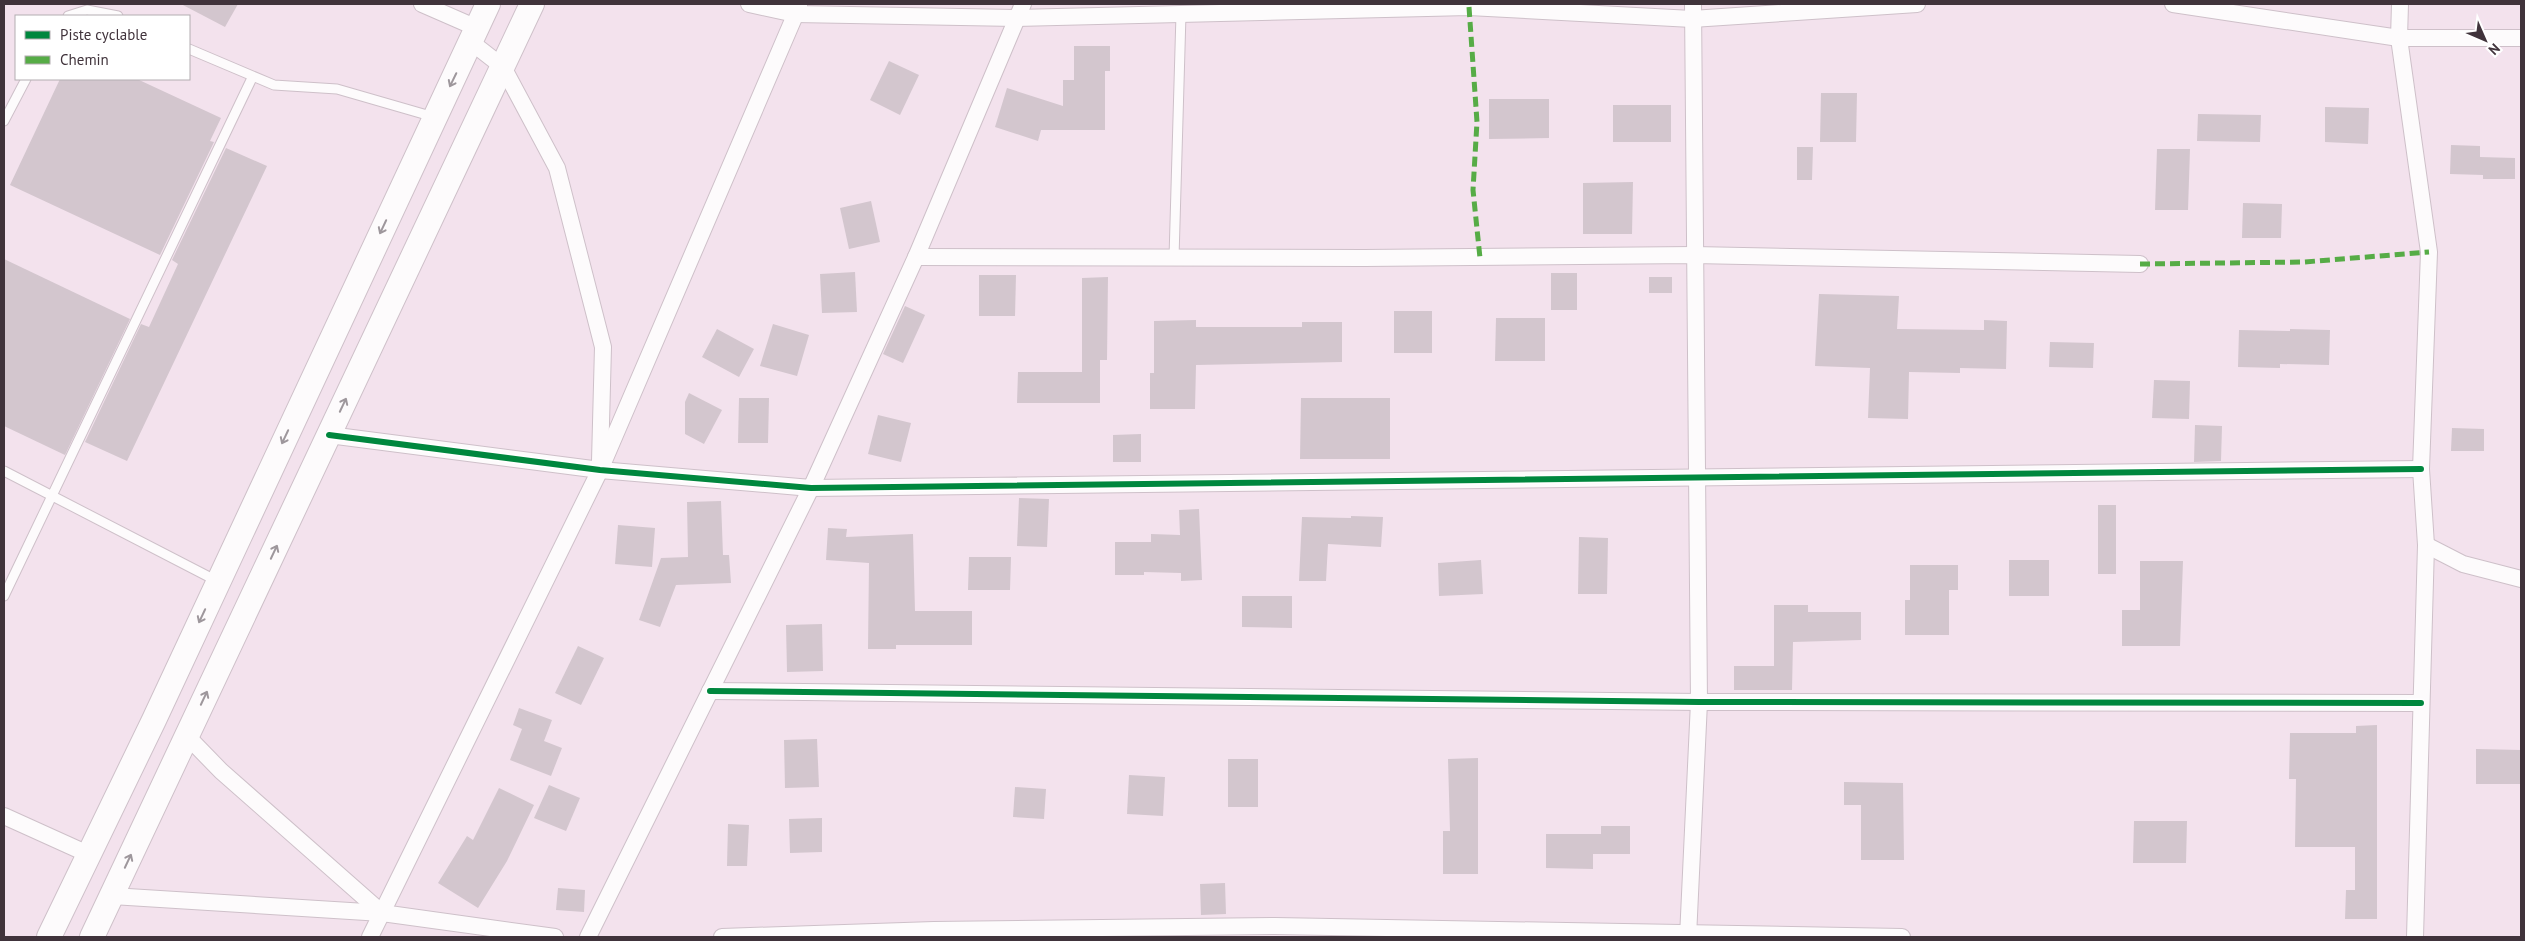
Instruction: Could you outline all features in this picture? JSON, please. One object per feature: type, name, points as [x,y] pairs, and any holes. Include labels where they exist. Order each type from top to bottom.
[{"type":"main road","points":[[49,937],[218,582],[488,4]]},
{"type":"main road","points":[[92,937],[532,4]]},
{"type":"street","points":[[422,4],[474,35],[503,67],[557,168],[603,348],[600,470]]},
{"type":"street","points":[[749,4],[798,9],[1180,14],[1237,8],[1469,6],[1692,12],[1917,4]]},
{"type":"street","points":[[2173,4],[2399,38],[2521,38]]},
{"type":"street","points":[[2400,4],[2399,38],[2429,252],[2422,469],[2426,545],[2415,937]]},
{"type":"street","points":[[370,937],[600,470],[798,9]]},
{"type":"street","points":[[588,937],[811,488],[916,257],[1019,11]]},
{"type":"street","points":[[1688,935],[1698,702],[1698,477],[1692,12]]},
{"type":"street","points":[[916,257],[1694,256],[2140,264]]},
{"type":"street","points":[[329,435],[600,470],[811,488],[2422,469]]},
{"type":"street","points":[[2426,545],[2463,564],[2521,579]]},
{"type":"street","points":[[710,691],[1698,702],[2421,703]]},
{"type":"street","points":[[187,736],[221,771],[382,913]]},
{"type":"street","points":[[4,816],[88,854]]},
{"type":"street","points":[[112,896],[382,913],[555,937]]},
{"type":"street","points":[[722,937],[934,930],[1099,933],[1275,926],[1688,935],[1902,937]]},
{"type":"lane","points":[[71,15],[87,10],[113,15]]},
{"type":"lane","points":[[1174,258],[1180,14]]},
{"type":"lane","points":[[190,49],[252,78],[274,85],[337,89],[434,117]]},
{"type":"lane","points":[[4,596],[252,78]]},
{"type":"lane","points":[[4,121],[25,80]]},
{"type":"lane","points":[[4,472],[218,582]]},
{"type":"building","points":[[181,4],[238,4],[225,27]]},
{"type":"building","points":[[1074,46],[1110,46],[1110,71],[1105,71],[1105,130],[1041,130],[1038,141],[995,127],[1007,88],[1063,106],[1063,80],[1074,80]]},
{"type":"building","points":[[889,61],[919,75],[900,115],[870,100]]},
{"type":"building","points":[[60,80],[139,80],[221,118],[210,141],[214,142],[160,255],[10,185]]},
{"type":"building","points":[[1821,93],[1857,93],[1856,142],[1820,142]]},
{"type":"building","points":[[1489,99],[1549,99],[1549,138],[1489,139]]},
{"type":"building","points":[[1613,105],[1671,105],[1671,142],[1613,142]]},
{"type":"building","points":[[2325,107],[2369,108],[2368,144],[2325,142]]},
{"type":"building","points":[[2198,114],[2261,115],[2260,142],[2197,141]]},
{"type":"building","points":[[2451,145],[2480,146],[2480,157],[2515,158],[2515,179],[2483,179],[2483,175],[2450,174]]},
{"type":"building","points":[[1797,147],[1813,147],[1812,180],[1797,180]]},
{"type":"building","points":[[226,148],[267,166],[127,461],[85,442],[141,324],[149,327],[178,264],[172,260]]},
{"type":"building","points":[[2157,149],[2190,149],[2188,210],[2155,210]]},
{"type":"building","points":[[1633,182],[1632,234],[1583,234],[1583,183]]},
{"type":"building","points":[[871,201],[880,242],[849,249],[840,208]]},
{"type":"building","points":[[2243,203],[2282,204],[2281,238],[2242,238]]},
{"type":"building","points":[[4,259],[130,319],[65,455],[4,426]]},
{"type":"building","points":[[855,272],[857,312],[822,313],[820,274]]},
{"type":"building","points":[[1551,273],[1577,273],[1577,310],[1551,310]]},
{"type":"building","points":[[979,275],[1016,275],[1015,316],[979,316]]},
{"type":"building","points":[[1108,277],[1107,360],[1100,360],[1100,403],[1017,403],[1018,372],[1082,372],[1082,278]]},
{"type":"building","points":[[1649,277],[1672,277],[1672,293],[1649,293]]},
{"type":"building","points":[[1819,294],[1899,296],[1897,329],[1984,330],[1984,320],[2007,321],[2006,369],[1960,368],[1960,373],[1909,372],[1908,419],[1868,418],[1870,368],[1815,366]]},
{"type":"building","points":[[905,306],[925,315],[903,363],[883,354]]},
{"type":"building","points":[[1394,311],[1432,311],[1432,353],[1394,353]]},
{"type":"building","points":[[1496,318],[1545,318],[1545,361],[1495,361]]},
{"type":"building","points":[[1196,320],[1196,327],[1302,327],[1302,322],[1342,322],[1342,362],[1196,365],[1195,409],[1150,409],[1150,373],[1154,373],[1154,321]]},
{"type":"building","points":[[773,324],[809,335],[797,376],[760,366]]},
{"type":"building","points":[[717,329],[754,349],[739,377],[702,357]]},
{"type":"building","points":[[2290,329],[2330,330],[2329,365],[2280,364],[2280,368],[2238,367],[2239,330],[2290,331]]},
{"type":"building","points":[[2050,342],[2094,343],[2093,368],[2049,367]]},
{"type":"building","points":[[2154,380],[2190,381],[2189,419],[2152,418]]},
{"type":"building","points":[[689,393],[722,410],[704,444],[685,434],[685,402]]},
{"type":"building","points":[[739,398],[769,398],[768,443],[738,443]]},
{"type":"building","points":[[1301,398],[1390,398],[1390,459],[1300,459]]},
{"type":"building","points":[[878,415],[911,423],[901,462],[868,454]]},
{"type":"building","points":[[2195,425],[2222,426],[2221,461],[2194,462]]},
{"type":"building","points":[[2452,428],[2484,429],[2484,451],[2451,451]]},
{"type":"building","points":[[1141,434],[1141,462],[1113,462],[1113,435]]},
{"type":"building","points":[[1019,498],[1049,499],[1047,547],[1017,546]]},
{"type":"building","points":[[721,501],[723,555],[729,555],[731,583],[676,585],[660,627],[639,620],[661,558],[688,557],[687,502]]},
{"type":"building","points":[[2098,505],[2116,505],[2116,574],[2098,574]]},
{"type":"building","points":[[1199,509],[1202,580],[1181,581],[1181,573],[1144,572],[1144,575],[1115,575],[1115,542],[1151,542],[1151,534],[1180,535],[1179,510]]},
{"type":"building","points":[[1351,516],[1383,517],[1381,547],[1328,544],[1326,581],[1299,581],[1302,517],[1351,518]]},
{"type":"building","points":[[618,525],[655,528],[652,567],[615,564]]},
{"type":"building","points":[[828,528],[847,529],[846,537],[913,534],[915,611],[972,611],[972,645],[896,645],[896,649],[868,649],[869,563],[826,560]]},
{"type":"building","points":[[1579,537],[1608,538],[1607,594],[1578,594]]},
{"type":"building","points":[[969,557],[1011,557],[1010,590],[968,590]]},
{"type":"building","points":[[1481,560],[1483,594],[1439,596],[1438,563]]},
{"type":"building","points":[[2009,560],[2049,560],[2049,596],[2009,596]]},
{"type":"building","points":[[2140,561],[2183,561],[2180,646],[2122,646],[2122,610],[2140,610]]},
{"type":"building","points":[[1910,565],[1958,565],[1958,590],[1949,590],[1949,635],[1905,635],[1905,600],[1910,600]]},
{"type":"building","points":[[1242,596],[1292,596],[1292,628],[1242,627]]},
{"type":"building","points":[[1774,605],[1808,605],[1808,612],[1861,612],[1861,640],[1793,642],[1792,690],[1734,690],[1734,666],[1774,666]]},
{"type":"building","points":[[822,624],[823,671],[787,672],[786,625]]},
{"type":"building","points":[[578,646],[604,658],[581,705],[555,693]]},
{"type":"building","points":[[519,708],[552,720],[544,741],[562,748],[551,776],[510,760],[522,729],[513,725]]},
{"type":"building","points":[[2377,725],[2377,919],[2345,919],[2346,890],[2355,890],[2355,847],[2295,847],[2296,779],[2289,779],[2290,733],[2356,733],[2356,726]]},
{"type":"building","points":[[817,739],[819,787],[785,788],[784,740]]},
{"type":"building","points":[[2476,749],[2521,750],[2521,784],[2476,784]]},
{"type":"building","points":[[1478,758],[1478,874],[1443,874],[1443,831],[1450,831],[1448,759]]},
{"type":"building","points":[[1228,759],[1258,759],[1258,807],[1228,807]]},
{"type":"building","points":[[1129,775],[1165,777],[1163,816],[1127,814]]},
{"type":"building","points":[[1844,782],[1903,783],[1904,860],[1861,860],[1861,805],[1844,805]]},
{"type":"building","points":[[549,785],[580,798],[566,831],[534,818]]},
{"type":"building","points":[[1015,787],[1046,789],[1044,819],[1013,817]]},
{"type":"building","points":[[499,788],[534,805],[507,861],[478,908],[438,883],[467,836],[473,840]]},
{"type":"building","points":[[822,818],[822,852],[790,853],[789,819]]},
{"type":"building","points":[[2134,821],[2187,821],[2186,863],[2133,863]]},
{"type":"building","points":[[728,824],[749,825],[747,866],[727,866]]},
{"type":"building","points":[[1601,826],[1630,826],[1630,854],[1593,854],[1593,869],[1546,868],[1546,834],[1601,834]]},
{"type":"building","points":[[1225,883],[1226,914],[1201,915],[1200,884]]},
{"type":"building","points":[[558,888],[585,890],[584,912],[556,910]]},
{"type":"marked path","points":[[1469,7],[1477,122],[1473,190],[1480,258]]},
{"type":"marked path","points":[[2140,264],[2304,262],[2429,252]]},
{"type":"cycle path","points":[[329,435],[600,470],[811,488],[2421,469]]},
{"type":"cycle path","points":[[710,691],[1699,702],[2421,703]]}]
